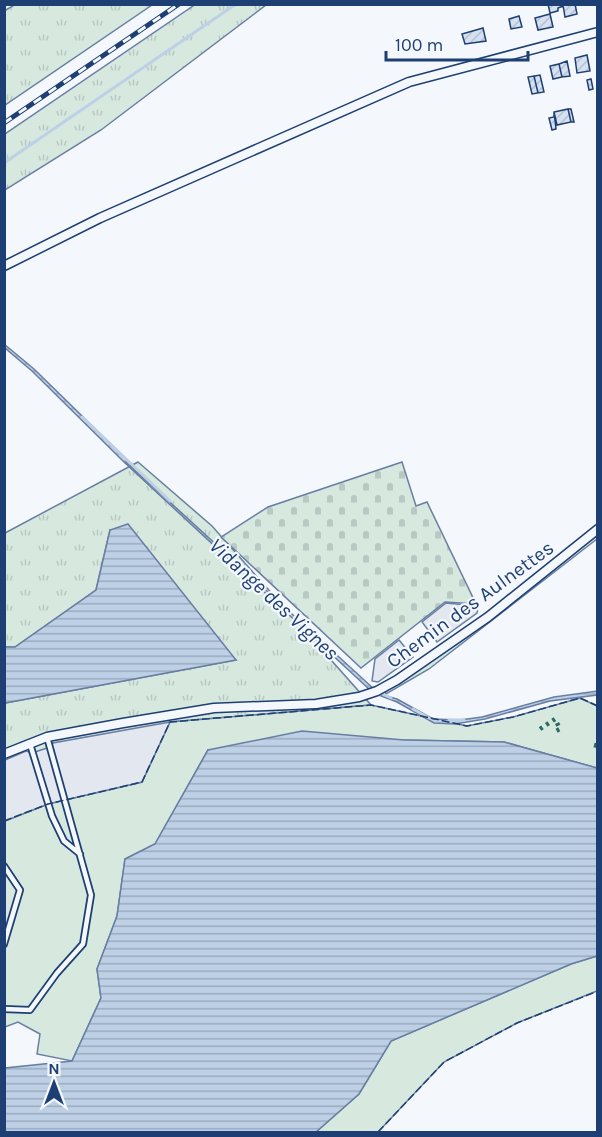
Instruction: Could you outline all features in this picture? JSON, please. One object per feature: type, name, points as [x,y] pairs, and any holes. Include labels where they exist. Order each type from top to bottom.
[{"type":"street","points":[[4,266],[100,218],[409,82],[597,32]]},
{"type":"street","name":"Chemin des Aulnettes","points":[[4,754],[47,737],[214,708],[316,704],[358,697],[377,691],[397,680],[488,617],[597,529]]},
{"type":"lane","points":[[4,1009],[30,1010],[57,973],[83,944],[91,895],[47,737]]},
{"type":"lane","points":[[30,744],[52,816],[64,841],[81,856]]},
{"type":"lane","points":[[4,866],[20,890],[4,944]]},
{"type":"green space","points":[[16,4],[152,5],[5,105],[4,11]]},
{"type":"green space","points":[[196,4],[266,5],[101,130],[5,190],[5,134]]},
{"type":"green space","points":[[138,462],[212,526],[371,705],[170,722],[5,768],[5,703],[236,660],[110,530],[96,590],[15,647],[5,647],[5,533]]},
{"type":"green space","points":[[402,462],[416,506],[427,502],[476,604],[445,602],[361,668],[221,537],[268,507]]},
{"type":"green space","points":[[597,531],[597,539],[429,669],[386,694],[384,688],[410,672]]},
{"type":"green space","points":[[580,698],[597,706],[597,768],[504,742],[404,740],[208,750],[155,844],[125,859],[117,916],[97,969],[101,998],[72,1061],[37,1054],[40,1034],[18,1022],[5,1027],[5,821],[48,804],[142,782],[170,722],[371,705],[467,726],[513,717]]},
{"type":"green space","points":[[597,956],[597,991],[517,1023],[444,1062],[378,1132],[316,1132],[359,1094],[391,1041],[571,964]]},
{"type":"shaded area","points":[[446,603],[478,606],[477,613],[437,642],[422,622]]},
{"type":"shaded area","points":[[399,640],[413,657],[378,682],[372,681],[375,659]]},
{"type":"shaded area","points":[[170,722],[142,782],[48,804],[5,821],[5,760],[26,751],[32,753],[50,747],[53,743]]},
{"type":"water","points":[[4,344],[34,369],[127,460],[126,462],[374,689],[370,690],[125,463],[32,371],[5,348]]},
{"type":"water","points":[[128,524],[236,660],[5,703],[5,647],[15,647],[96,590],[110,530]]},
{"type":"water","points":[[597,691],[597,695],[550,701],[485,719],[455,724],[434,723],[397,702],[381,696],[397,699],[433,719],[460,720],[482,717],[554,697]]},
{"type":"water","points":[[302,731],[404,740],[504,742],[597,768],[597,956],[571,964],[391,1041],[359,1094],[316,1132],[5,1132],[5,1068],[72,1061],[101,998],[97,969],[117,916],[125,859],[155,844],[208,750]]},
{"type":"building","points":[[548,4],[562,4],[563,6],[558,8],[558,11],[550,13]]},
{"type":"building","points":[[575,4],[577,14],[565,17],[563,5]]},
{"type":"building","points":[[550,14],[553,27],[538,30],[535,18]]},
{"type":"building","points":[[519,16],[522,27],[511,29],[509,19]]},
{"type":"building","points":[[483,28],[486,41],[465,44],[462,34]]},
{"type":"building","points":[[587,55],[590,71],[577,73],[575,58]]},
{"type":"building","points":[[567,61],[570,76],[562,77],[559,64]]},
{"type":"building","points":[[559,64],[562,77],[553,79],[550,66]]},
{"type":"building","points":[[540,75],[544,92],[538,93],[534,76]]},
{"type":"building","points":[[534,76],[538,93],[532,94],[528,77]]},
{"type":"building","points":[[591,79],[593,89],[589,90],[587,80]]},
{"type":"building","points":[[568,109],[571,109],[574,122],[571,122]]},
{"type":"building","points":[[568,109],[571,122],[557,125],[554,112]]},
{"type":"building","points":[[554,112],[556,129],[552,130],[549,118],[554,117]]},
{"type":"waterway","points":[[4,163],[236,4]]},
{"type":"waterway","name":"Vidange des Vignes","points":[[82,417],[170,501]]},
{"type":"waterway","name":"Vidange des Vignes","points":[[378,692],[391,698]]},
{"type":"waterway","name":"Vidange des Vignes","points":[[413,709],[429,718]]},
{"type":"waterway","name":"Vidange des Vignes","points":[[449,720],[464,720]]},
{"type":"railway","points":[[4,123],[179,4]]},
{"type":"hedge","points":[[540,729],[555,719],[560,729],[554,732]]},
{"type":"hedge","points":[[594,745],[598,746]]},
{"type":"fence","points":[[4,821],[48,804],[142,782],[170,722],[371,705],[467,726],[513,717],[580,698],[598,706]]},
{"type":"fence","points":[[378,1132],[444,1062],[517,1023],[598,991]]}]
